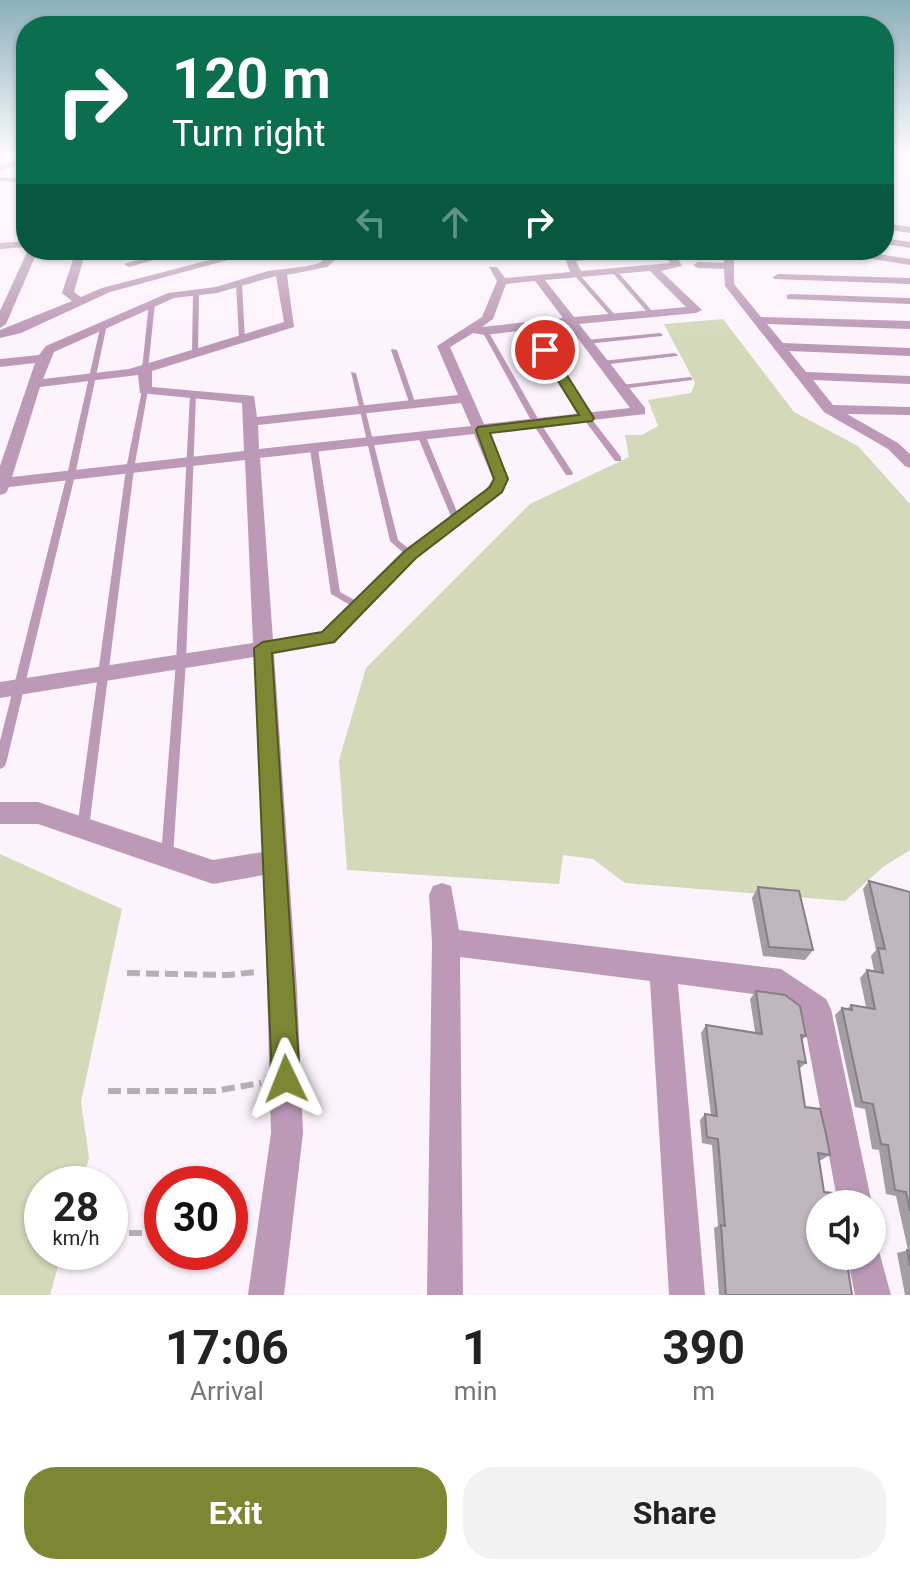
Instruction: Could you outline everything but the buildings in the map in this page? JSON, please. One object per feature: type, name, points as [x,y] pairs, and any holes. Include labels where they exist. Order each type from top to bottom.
[{"type":"street","points":[[0,324],[29,260]]},
{"type":"street","points":[[78,260],[68,293],[81,302]]},
{"type":"street","points":[[123,285],[130,260]]},
{"type":"street","points":[[129,264],[145,260]]},
{"type":"street","points":[[0,334],[17,330],[123,285],[221,260]]},
{"type":"street","points":[[329,260],[323,265],[281,272],[239,284],[172,295],[50,349],[43,358],[1,485],[640,411],[538,278]]},
{"type":"street","points":[[571,260],[577,275]]},
{"type":"street","points":[[502,281],[677,266],[674,260]]},
{"type":"street","points":[[728,260],[729,284],[829,409],[893,446],[910,463]]},
{"type":"street","points":[[778,260],[778,277],[782,287],[815,323]]},
{"type":"street","points":[[698,265],[728,266]]},
{"type":"street","points":[[10,688],[328,638],[410,554],[490,495],[500,484],[501,479],[482,430],[443,346],[478,330],[696,310],[652,268]]},
{"type":"street","points":[[493,269],[502,281]]},
{"type":"street","points":[[35,384],[145,369],[290,324],[281,272]]},
{"type":"street","points":[[778,277],[910,281]]},
{"type":"street","points":[[478,330],[492,312],[502,281]]},
{"type":"street","points":[[791,297],[910,301]]},
{"type":"street","points":[[756,320],[910,325]]},
{"type":"street","points":[[778,347],[910,352]]},
{"type":"street","points":[[0,363],[43,358]]},
{"type":"street","points":[[145,369],[145,390],[249,399],[286,1079],[287,1133],[266,1295]]},
{"type":"street","points":[[801,376],[910,380]]},
{"type":"street","points":[[250,422],[468,398]]},
{"type":"street","points":[[829,409],[910,411]]},
{"type":"street","points":[[893,446],[910,447]]},
{"type":"street","points":[[0,813],[38,813],[213,872],[275,861]]},
{"type":"street","points":[[442,895],[446,942],[445,1295]]},
{"type":"street","points":[[446,942],[781,983],[816,1009],[852,1190]]},
{"type":"street","points":[[663,970],[687,1295]]},
{"type":"street","points":[[868,1270],[873,1295]]},
{"type":"lane","points":[[614,271],[650,312]]},
{"type":"lane","points":[[577,275],[614,317]]},
{"type":"lane","points":[[239,284],[242,339]]},
{"type":"lane","points":[[195,353],[196,292]]},
{"type":"lane","points":[[145,369],[152,303]]},
{"type":"lane","points":[[0,764],[10,688],[71,475],[104,324]]},
{"type":"lane","points":[[531,327],[587,418],[618,459]]},
{"type":"lane","points":[[478,330],[569,473]]},
{"type":"lane","points":[[586,342],[660,335]]},
{"type":"lane","points":[[394,350],[413,405]]},
{"type":"lane","points":[[602,363],[675,355]]},
{"type":"lane","points":[[353,373],[394,541],[410,554]]},
{"type":"lane","points":[[621,387],[690,379]]},
{"type":"lane","points":[[82,830],[130,469],[145,390]]},
{"type":"lane","points":[[167,856],[181,661],[193,395]]},
{"type":"lane","points":[[422,437],[456,519]]},
{"type":"lane","points":[[314,449],[336,594],[360,607]]},
{"type":"path","points":[[127,973],[228,975],[282,969]]},
{"type":"path","points":[[108,1091],[215,1091],[286,1079]]},
{"type":"green space","points":[[723,319],[794,412],[858,446],[910,504],[910,850],[883,867],[845,901],[625,883],[593,859],[563,855],[559,884],[347,870],[339,760],[366,668],[530,504],[629,457],[625,435],[642,435],[658,426],[648,400],[691,393],[695,383],[664,324]]},
{"type":"green space","points":[[0,854],[122,909],[81,1102],[89,1158],[87,1166],[24,1166],[24,1270],[57,1270],[50,1295],[0,1295]]},
{"type":"route","points":[[286,1079],[263,648],[328,638],[410,554],[497,489],[501,479],[482,430],[587,418],[545,350]]}]
